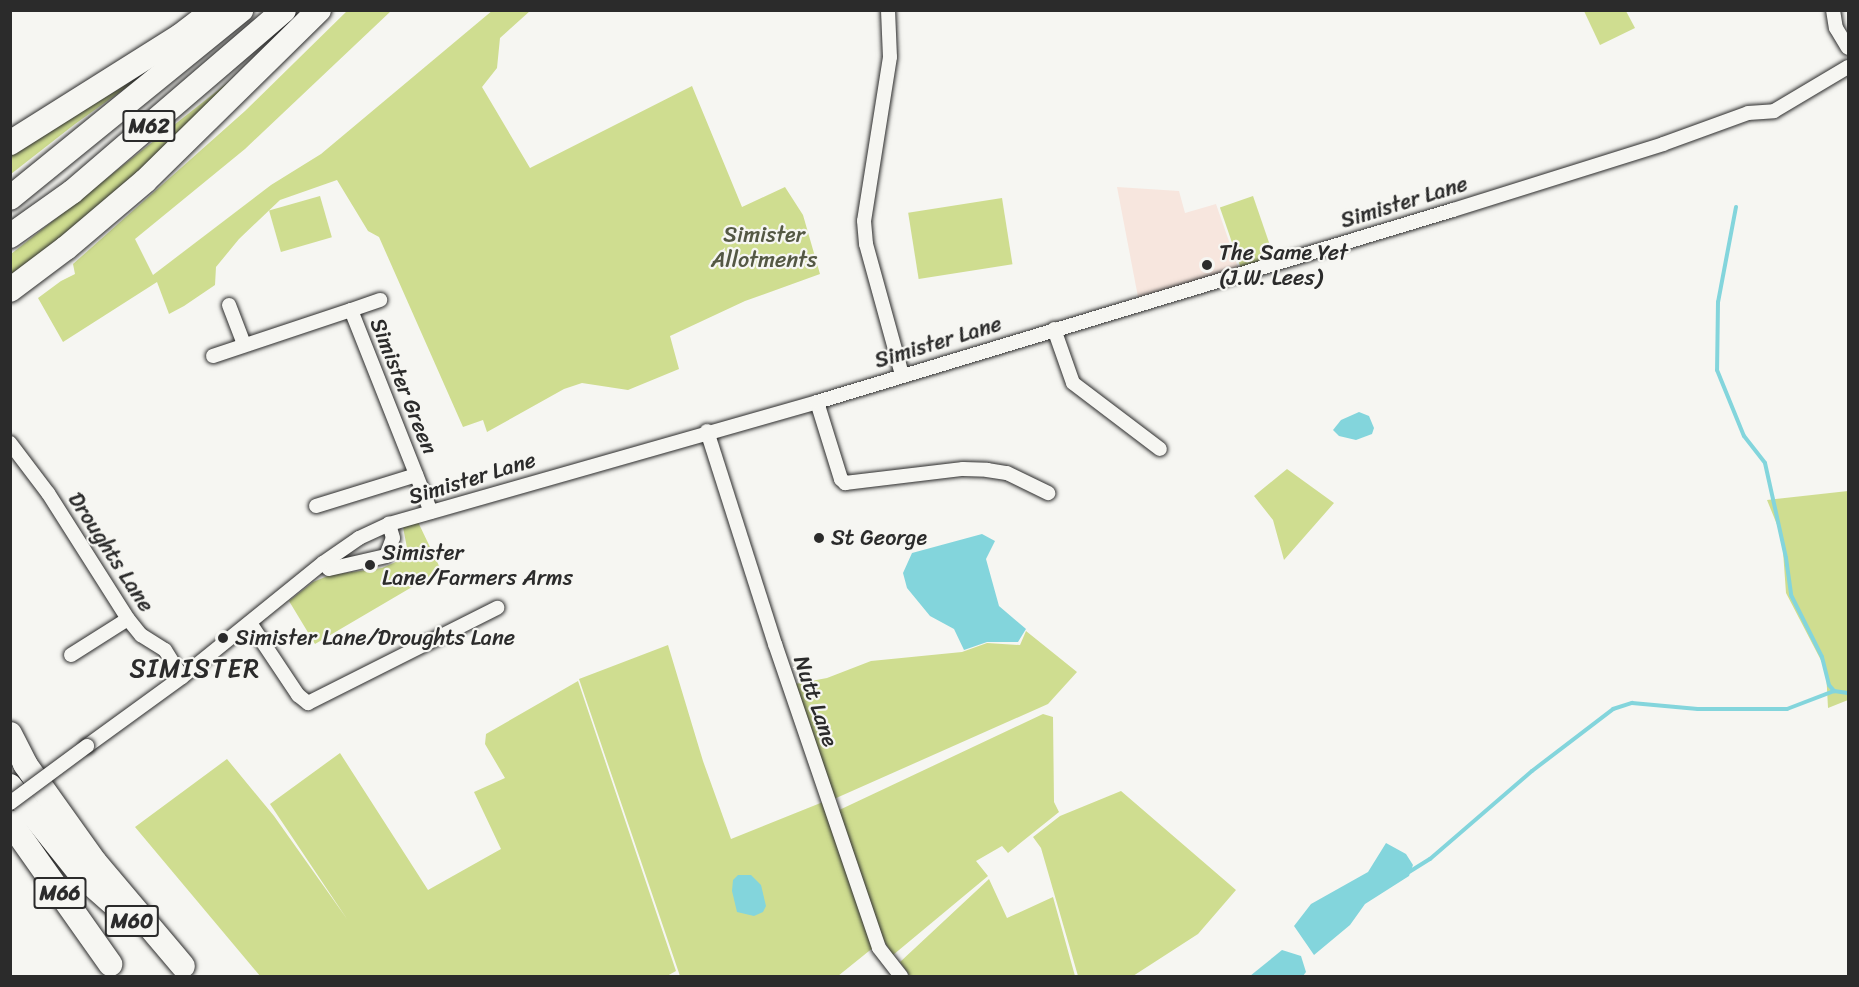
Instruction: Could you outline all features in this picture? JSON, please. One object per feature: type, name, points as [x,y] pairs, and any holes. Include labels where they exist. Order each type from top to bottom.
[{"type":"highway","points":[[10,143],[180,36],[214,10]]},
{"type":"highway","name":"M62","points":[[10,198],[241,10]]},
{"type":"highway","name":"M62","points":[[10,236],[72,192],[284,10]]},
{"type":"highway","points":[[10,290],[66,248],[145,182],[319,10]]},
{"type":"highway","points":[[10,301],[66,248]]},
{"type":"highway","points":[[10,734],[25,764],[95,862],[190,971]]},
{"type":"highway","name":"M66","points":[[10,786],[82,876]]},
{"type":"highway","name":"M66","points":[[10,822],[115,970]]},
{"type":"highway","points":[[10,849],[115,970]]},
{"type":"highway","name":"M60","points":[[82,876],[190,971]]},
{"type":"street","points":[[888,10],[890,57],[864,221],[866,244],[902,375]]},
{"type":"street","points":[[1833,10],[1836,28],[1848,48]]},
{"type":"street","name":"Simister Lane","points":[[10,803],[182,677],[323,563],[359,538],[389,524],[708,431],[817,402],[1629,155],[1748,113],[1774,111],[1848,67]]},
{"type":"street","points":[[351,310],[380,300]]},
{"type":"street","points":[[229,305],[244,344]]},
{"type":"street","name":"Simister Green","points":[[213,356],[351,310],[430,512]]},
{"type":"street","points":[[1054,329],[1073,383],[1160,449]]},
{"type":"street","points":[[817,402],[841,479],[845,483],[963,469],[987,470],[1007,473],[1048,493]]},
{"type":"street","name":"Nutt Lane","points":[[708,431],[775,644],[879,948],[901,976]]},
{"type":"street","name":"Droughts Lane","points":[[10,443],[48,493],[128,619],[141,635],[165,650],[182,677]]},
{"type":"street","points":[[316,506],[416,475]]},
{"type":"street","points":[[323,563],[329,569],[386,556],[393,538],[389,524]]},
{"type":"street","points":[[250,623],[298,695],[308,703],[497,608]]},
{"type":"street","points":[[71,655],[128,619]]},
{"type":"shaded area","points":[[1117,187],[1179,191],[1185,213],[1216,204],[1239,270],[1138,297]]},
{"type":"green space","name":"Simister Allotments","points":[[348,10],[391,11],[245,149],[135,239],[153,275],[271,185],[321,154],[493,10],[530,11],[500,38],[497,68],[482,87],[530,168],[692,86],[742,207],[785,187],[803,215],[820,274],[745,301],[670,336],[679,369],[628,390],[582,383],[564,389],[487,432],[483,420],[463,427],[379,237],[368,231],[337,180],[280,200],[239,239],[216,267],[215,285],[184,306],[169,314],[157,282],[63,342],[38,298],[75,274],[73,264],[245,111]]},
{"type":"green space","points":[[1584,11],[1626,11],[1635,28],[1600,45]]},
{"type":"green space","points":[[149,71],[75,124],[11,174],[11,154]]},
{"type":"green space","points":[[236,76],[240,81],[69,232],[11,278],[11,254]]},
{"type":"green space","points":[[320,196],[332,237],[281,252],[269,211]]},
{"type":"green space","points":[[1253,196],[1274,257],[1241,269],[1220,207]]},
{"type":"green space","points":[[1002,198],[1012,264],[919,279],[908,213]]},
{"type":"green space","points":[[1287,469],[1334,503],[1284,560],[1273,520],[1254,496]]},
{"type":"green space","points":[[1848,491],[1848,700],[1828,708],[1826,670],[1786,593],[1782,537],[1767,500]]},
{"type":"green space","points":[[418,522],[441,570],[315,644],[289,601],[313,582],[330,575],[382,568],[398,561],[407,548],[403,527]]},
{"type":"green space","points":[[1026,631],[1077,672],[1048,704],[834,799],[795,684],[827,678],[871,661],[962,652],[987,643],[1020,645]]},
{"type":"green space","points":[[668,645],[703,761],[731,839],[823,802],[874,947],[838,976],[680,976],[579,679]]},
{"type":"green space","points":[[578,681],[676,971],[667,976],[260,976],[135,827],[227,759],[274,816],[347,919],[270,804],[340,753],[428,890],[501,849],[474,792],[505,778],[485,744],[486,734]]},
{"type":"green space","points":[[1043,714],[1053,717],[1054,802],[1059,812],[1008,853],[1002,846],[976,861],[988,876],[893,955],[879,933],[835,812]]},
{"type":"green space","points":[[1121,791],[1236,890],[1198,934],[1133,976],[1078,976],[1041,848],[1033,837],[1060,816]]},
{"type":"green space","points":[[989,879],[1007,918],[1053,897],[1075,976],[910,976],[900,962]]},
{"type":"water","points":[[1359,412],[1369,416],[1374,428],[1372,434],[1356,440],[1339,436],[1333,430],[1341,420]]},
{"type":"water","points":[[982,534],[995,541],[986,559],[999,606],[1026,629],[1018,642],[987,642],[964,650],[954,629],[930,616],[907,588],[903,573],[912,553]]},
{"type":"water","points":[[1386,843],[1406,854],[1413,865],[1409,876],[1365,904],[1350,925],[1314,955],[1294,926],[1311,904],[1368,872]]},
{"type":"water","points":[[738,875],[751,875],[761,885],[766,906],[763,912],[754,916],[737,912],[732,891],[733,880]]},
{"type":"water","points":[[1282,950],[1301,956],[1306,972],[1303,976],[1250,976]]},
{"type":"waterway","points":[[1736,207],[1718,302],[1717,370],[1744,436],[1765,463],[1786,558],[1791,595],[1822,657],[1829,685],[1834,691],[1848,693]]},
{"type":"waterway","points":[[1409,872],[1430,859],[1532,771],[1613,709],[1632,703],[1698,709],[1787,709],[1834,691]]},
{"type":"place","name":"The Same Yet (J.W. Lees)","points":[[1207,265]]},
{"type":"place","name":"St George","points":[[819,538]]},
{"type":"place","name":"Simister Lane/Farmers Arms","points":[[370,565]]},
{"type":"place","name":"Simister Lane/Droughts Lane","points":[[223,638]]},
{"type":"district","name":"SIMISTER","points":[[195,669]]}]
